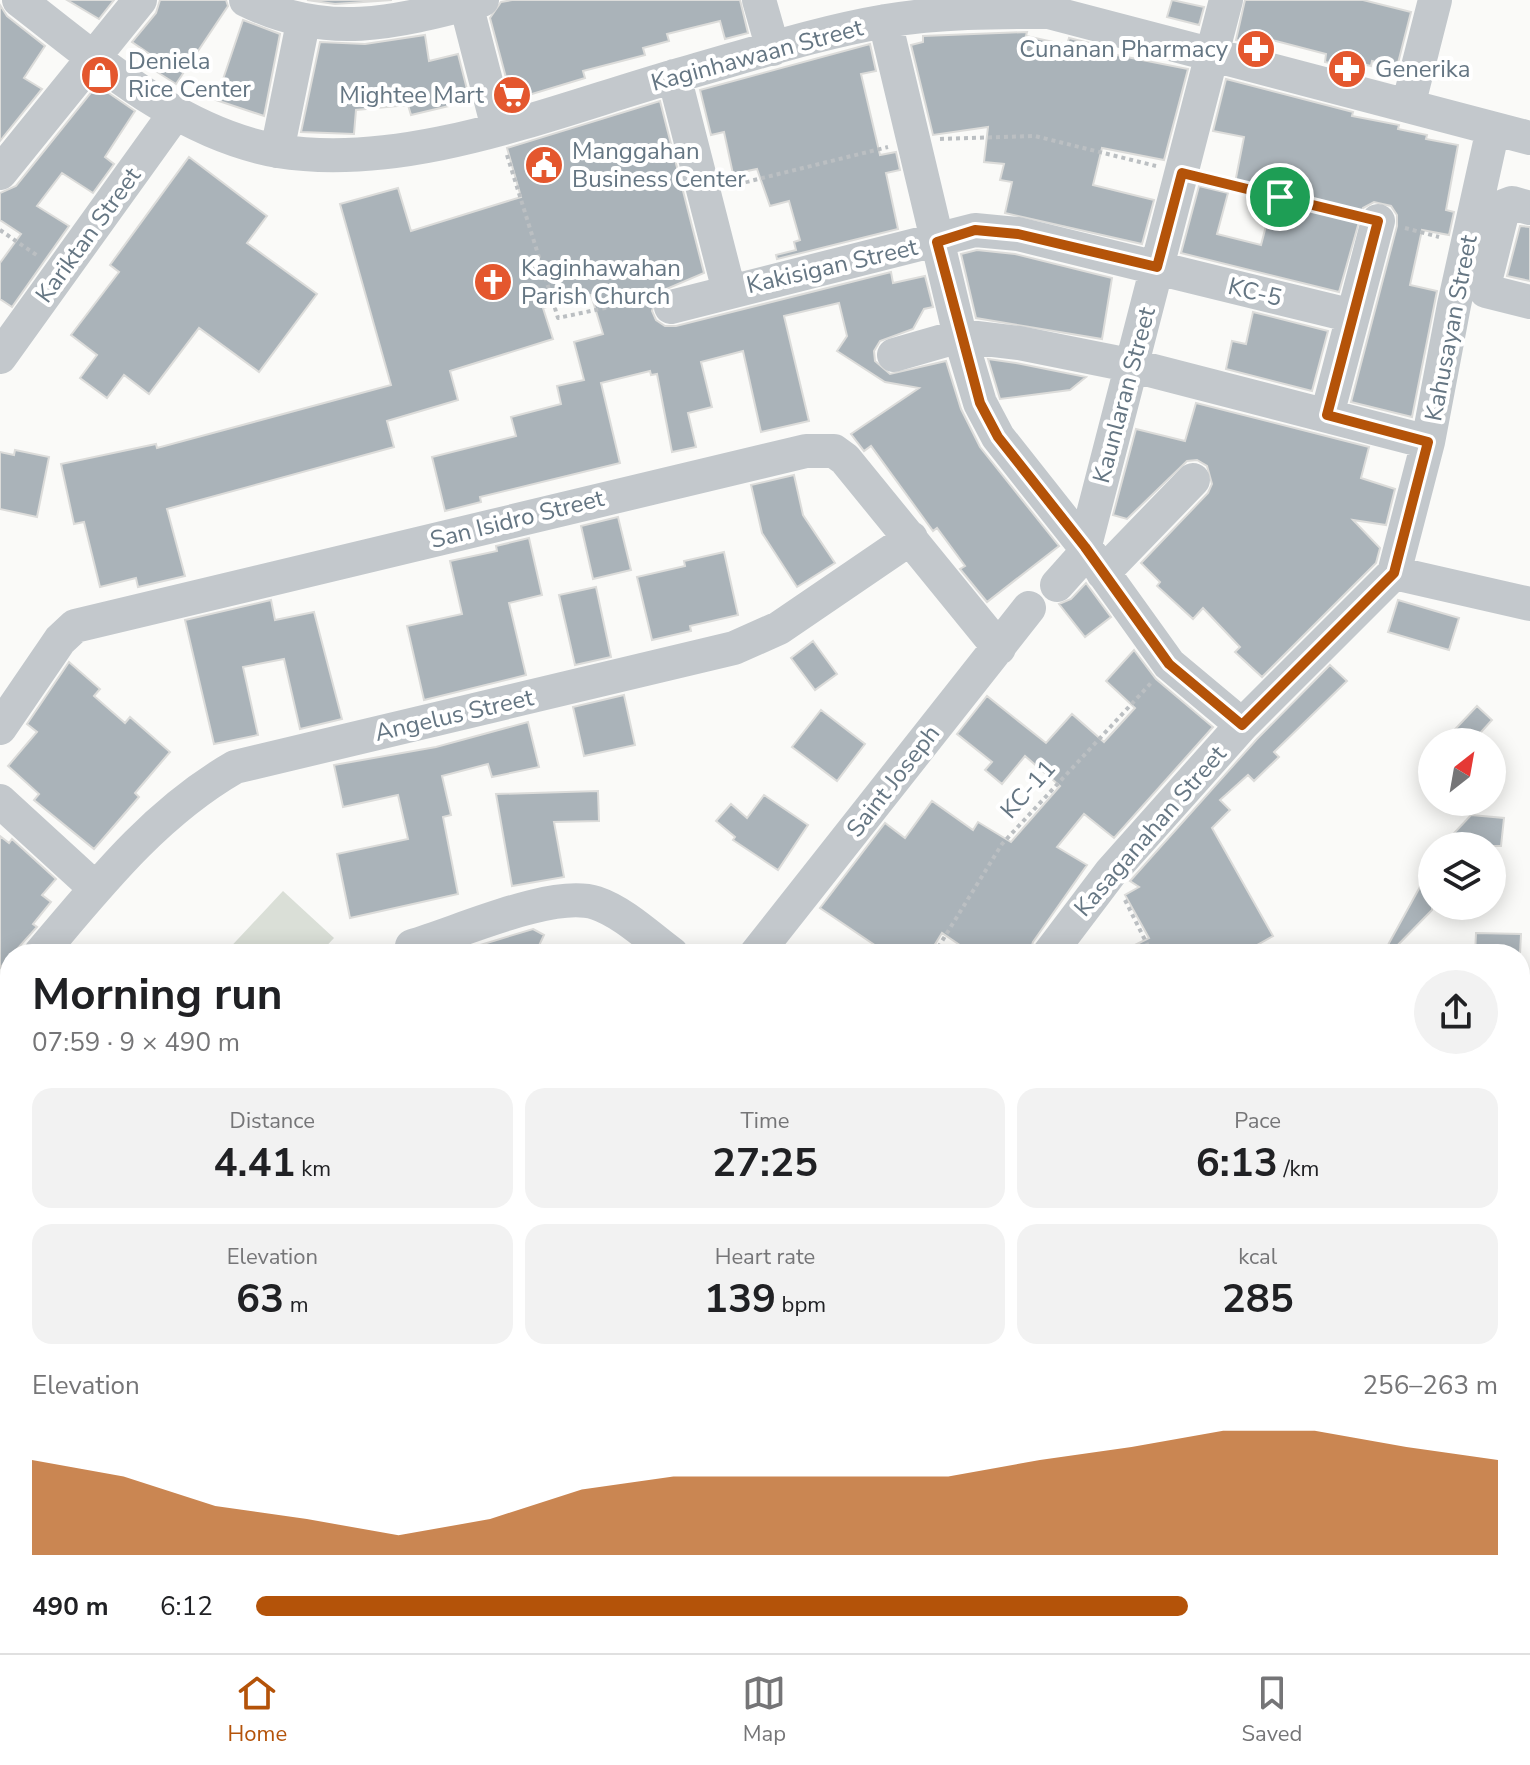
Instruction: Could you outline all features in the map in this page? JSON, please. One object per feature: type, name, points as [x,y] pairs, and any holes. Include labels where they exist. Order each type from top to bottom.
[{"type":"street","name":"Kaginhawaan Street","points":[[19,0],[94,58],[176,112],[228,136],[277,151],[319,155],[498,139],[674,76],[885,21],[1051,6],[1212,56],[1408,106],[1518,141]]},
{"type":"street","points":[[0,173],[140,0]]},
{"type":"street","points":[[246,0],[303,23],[358,13],[471,1],[498,139]]},
{"type":"street","points":[[759,0],[773,49]]},
{"type":"street","name":"Kaunlaran Street","points":[[1057,585],[1077,565],[1094,560],[1092,511],[1134,366],[1226,0]]},
{"type":"street","points":[[1408,106],[1435,0]]},
{"type":"street","points":[[885,21],[937,242]]},
{"type":"street","points":[[277,151],[303,23]]},
{"type":"street","points":[[674,76],[729,291]]},
{"type":"street","name":"Kariktan Street","points":[[0,357],[176,112]]},
{"type":"street","name":"Kahusayan Street","points":[[1394,573],[1428,442],[1467,244],[1518,141]]},
{"type":"street","points":[[1530,208],[1512,203],[1504,206],[1484,286],[1486,291],[1530,302]]},
{"type":"street","points":[[1327,415],[1378,221]]},
{"type":"street","name":"KC-5","points":[[937,242],[975,230],[1018,234],[1353,316]]},
{"type":"street","name":"Kakisigan Street","points":[[671,307],[937,242],[980,403],[998,437],[1094,560],[1169,664],[1242,725]]},
{"type":"street","points":[[1454,305],[1530,324]]},
{"type":"street","points":[[894,355],[960,336],[1134,366],[1428,442]]},
{"type":"street","name":"San Isidro Street","points":[[0,728],[60,640],[75,626],[783,455],[834,451],[845,459],[999,648]]},
{"type":"street","points":[[1094,560],[1193,480]]},
{"type":"street","name":"Angelus Street","points":[[48,944],[160,818],[197,789],[235,767],[734,648],[779,628],[911,538]]},
{"type":"street","points":[[1394,573],[1530,604]]},
{"type":"street","name":"Kasaganahan Street","points":[[1057,944],[1111,872],[1242,725],[1394,573]]},
{"type":"street","name":"Saint Joseph","points":[[764,944],[1029,608]]},
{"type":"street","points":[[0,801],[95,888]]},
{"type":"street","points":[[418,944],[548,902],[576,899],[613,912],[658,944]]},
{"type":"path","points":[[498,139],[508,156],[558,318],[614,306],[671,307]]},
{"type":"path","points":[[1182,173],[1467,244]]},
{"type":"path","points":[[0,230],[61,272]]},
{"type":"path","name":"KC-11","points":[[940,944],[1002,844],[1169,664]]},
{"type":"path","points":[[1111,872],[1147,944]]},
{"type":"shaded area","points":[[283,891],[334,938],[328,944],[233,944]]},
{"type":"building","points":[[67,0],[114,0],[99,19]]},
{"type":"building","points":[[160,0],[226,0],[228,6],[176,84],[154,70],[160,61],[132,42],[156,13]]},
{"type":"building","points":[[307,0],[392,0],[335,4]]},
{"type":"building","points":[[740,0],[748,33],[725,39],[720,21],[667,34],[669,41],[643,48],[645,55],[583,71],[585,78],[512,100],[490,18],[501,2]]},
{"type":"building","points":[[1172,0],[1204,7],[1199,25],[1167,17]]},
{"type":"building","points":[[1245,0],[1363,0],[1411,12],[1397,67],[1372,61],[1371,66],[1353,62],[1351,68],[1325,62],[1326,54],[1272,40],[1270,49],[1236,40]]},
{"type":"building","points":[[0,5],[7,16],[45,46],[24,78],[42,89],[0,141]]},
{"type":"building","points":[[243,20],[280,34],[264,116],[216,100]]},
{"type":"building","points":[[1027,32],[1026,36],[1067,45],[1069,38],[1102,46],[1101,52],[1188,69],[1164,160],[1102,148],[1093,185],[1154,200],[1142,244],[1005,213],[1012,182],[1000,180],[1004,164],[984,162],[988,127],[933,135],[911,45],[923,42],[923,36]]},
{"type":"building","points":[[425,35],[429,61],[458,54],[470,101],[411,115],[408,105],[356,110],[354,134],[301,132],[320,42],[365,44]]},
{"type":"building","points":[[870,44],[876,71],[861,74],[880,155],[896,152],[900,170],[886,173],[898,229],[777,259],[776,255],[796,250],[794,242],[800,240],[789,201],[770,206],[757,169],[733,174],[724,132],[711,135],[700,90]]},
{"type":"building","points":[[1226,79],[1353,112],[1352,116],[1399,125],[1398,129],[1427,135],[1426,139],[1458,145],[1446,210],[1454,212],[1449,235],[1422,230],[1410,285],[1437,291],[1412,417],[1351,402],[1397,226],[1397,215],[1391,206],[1374,202],[1363,208],[1339,292],[1181,253],[1199,186],[1228,193],[1217,234],[1261,245],[1275,191],[1235,183],[1244,137],[1213,131]]},
{"type":"building","points":[[97,85],[135,111],[105,157],[114,164],[93,193],[62,173],[37,206],[69,226],[12,307],[0,299],[0,263],[21,234],[0,220],[0,193],[16,186]]},
{"type":"building","points":[[660,101],[704,273],[657,293],[652,311],[656,320],[665,326],[676,326],[891,272],[893,283],[925,276],[933,307],[924,309],[913,329],[880,341],[874,351],[875,361],[890,374],[946,361],[961,409],[980,447],[1059,546],[987,602],[960,569],[965,566],[937,528],[933,531],[871,446],[864,451],[851,434],[919,388],[885,382],[837,351],[847,336],[839,303],[784,316],[809,421],[761,432],[743,351],[701,362],[712,407],[688,413],[696,447],[672,452],[657,374],[651,375],[650,371],[601,383],[620,463],[480,497],[481,502],[445,511],[432,457],[516,436],[511,417],[561,404],[557,386],[584,380],[574,342],[603,334],[591,295],[543,308],[553,339],[450,371],[458,400],[387,421],[394,447],[167,509],[185,576],[138,587],[136,578],[100,587],[84,522],[74,524],[61,464],[156,444],[157,448],[391,385],[340,204],[398,188],[411,231],[521,197],[507,148]]},
{"type":"building","points":[[189,157],[267,216],[247,243],[317,294],[259,372],[199,328],[149,394],[124,375],[107,398],[80,378],[97,355],[71,335],[119,272],[110,265]]},
{"type":"building","points":[[1520,226],[1530,227],[1530,281],[1507,276]]},
{"type":"building","points":[[977,250],[1015,254],[1112,278],[1102,339],[976,318],[961,254]]},
{"type":"building","points":[[1253,312],[1328,331],[1312,391],[1226,369],[1232,341],[1246,344]]},
{"type":"building","points":[[988,359],[1086,377],[1070,390],[1000,399]]},
{"type":"building","points":[[1196,403],[1369,447],[1361,478],[1395,489],[1386,525],[1353,520],[1380,548],[1376,563],[1262,677],[1235,652],[1240,647],[1203,608],[1193,619],[1157,586],[1160,582],[1141,563],[1208,493],[1212,484],[1207,466],[1197,460],[1187,461],[1127,519],[1113,515],[1136,429],[1185,441]]},
{"type":"building","points":[[15,450],[49,457],[37,517],[0,509],[0,452],[14,455]]},
{"type":"building","points":[[794,475],[803,515],[835,563],[797,587],[762,533],[751,485]]},
{"type":"building","points":[[618,517],[631,570],[593,579],[581,526]]},
{"type":"building","points":[[529,538],[542,595],[509,603],[526,675],[424,700],[407,626],[462,614],[450,561],[497,551],[496,546]]},
{"type":"building","points":[[724,552],[738,615],[690,626],[691,631],[652,640],[637,577],[685,566],[684,561]]},
{"type":"building","points":[[1086,583],[1111,617],[1085,637],[1059,604],[1071,599]]},
{"type":"building","points":[[596,587],[611,657],[575,665],[559,595]]},
{"type":"building","points":[[271,600],[275,620],[314,612],[342,719],[300,729],[284,659],[243,667],[258,735],[214,744],[185,620]]},
{"type":"building","points":[[1398,600],[1459,618],[1449,650],[1388,632]]},
{"type":"building","points":[[813,641],[837,674],[815,690],[791,658]]},
{"type":"building","points":[[1134,650],[1156,679],[1213,727],[1114,838],[1084,814],[1057,847],[1087,865],[1032,944],[958,944],[942,933],[935,944],[873,944],[820,908],[885,823],[905,838],[932,801],[973,830],[978,822],[1011,842],[1060,786],[1025,756],[1002,784],[985,770],[992,762],[957,734],[987,696],[1046,743],[1072,714],[1104,742],[1135,708],[1106,681]]},
{"type":"building","points":[[69,662],[100,689],[94,696],[125,723],[130,717],[170,752],[135,793],[139,797],[94,849],[34,800],[39,794],[8,766],[37,732],[27,724]]},
{"type":"building","points":[[1330,665],[1347,681],[1274,752],[1279,757],[1254,781],[1248,775],[1220,800],[1230,810],[1212,828],[1273,936],[1259,944],[1137,944],[1149,938],[1125,895],[1139,887],[1130,881],[1257,739]]},
{"type":"building","points":[[624,695],[635,745],[584,756],[573,707]]},
{"type":"building","points":[[1477,706],[1492,720],[1485,728],[1456,728]]},
{"type":"building","points":[[821,710],[865,744],[837,781],[792,747]]},
{"type":"building","points":[[528,722],[539,767],[492,777],[488,764],[442,776],[451,815],[443,817],[458,894],[350,918],[337,854],[408,839],[398,795],[343,807],[334,765],[436,747]]},
{"type":"building","points":[[598,791],[599,821],[554,822],[564,877],[512,886],[496,794]]},
{"type":"building","points":[[764,795],[808,825],[778,870],[733,840],[735,837],[716,821],[731,804],[747,818]]},
{"type":"building","points":[[1470,816],[1504,818],[1502,832],[1455,832]]},
{"type":"building","points":[[0,836],[9,843],[12,839],[56,879],[42,895],[51,902],[33,924],[37,927],[22,944],[0,944]]},
{"type":"building","points":[[1418,890],[1418,920],[1422,920],[1399,944],[1389,944]]},
{"type":"building","points":[[533,929],[544,935],[540,944],[484,944]]},
{"type":"building","points":[[1476,933],[1521,934],[1520,944],[1475,944]]},
{"type":"place","name":"Cunanan Pharmacy","points":[[1256,49]]},
{"type":"place","name":"Generika","points":[[1347,69]]},
{"type":"place","name":"Deniela Rice Center","points":[[100,75]]},
{"type":"place","name":"Mightee Mart","points":[[512,95]]},
{"type":"place","name":"Manggahan Business Center","points":[[544,165]]},
{"type":"place","name":"Kaginhawahan Parish Church","points":[[493,282]]},
{"type":"route","points":[[1182,173],[1280,197],[1378,221],[1327,415],[1428,442],[1394,573],[1242,725],[1169,664],[1085,547],[998,437],[980,403],[937,242],[975,230],[1018,234],[1157,267],[1182,173]]}]
